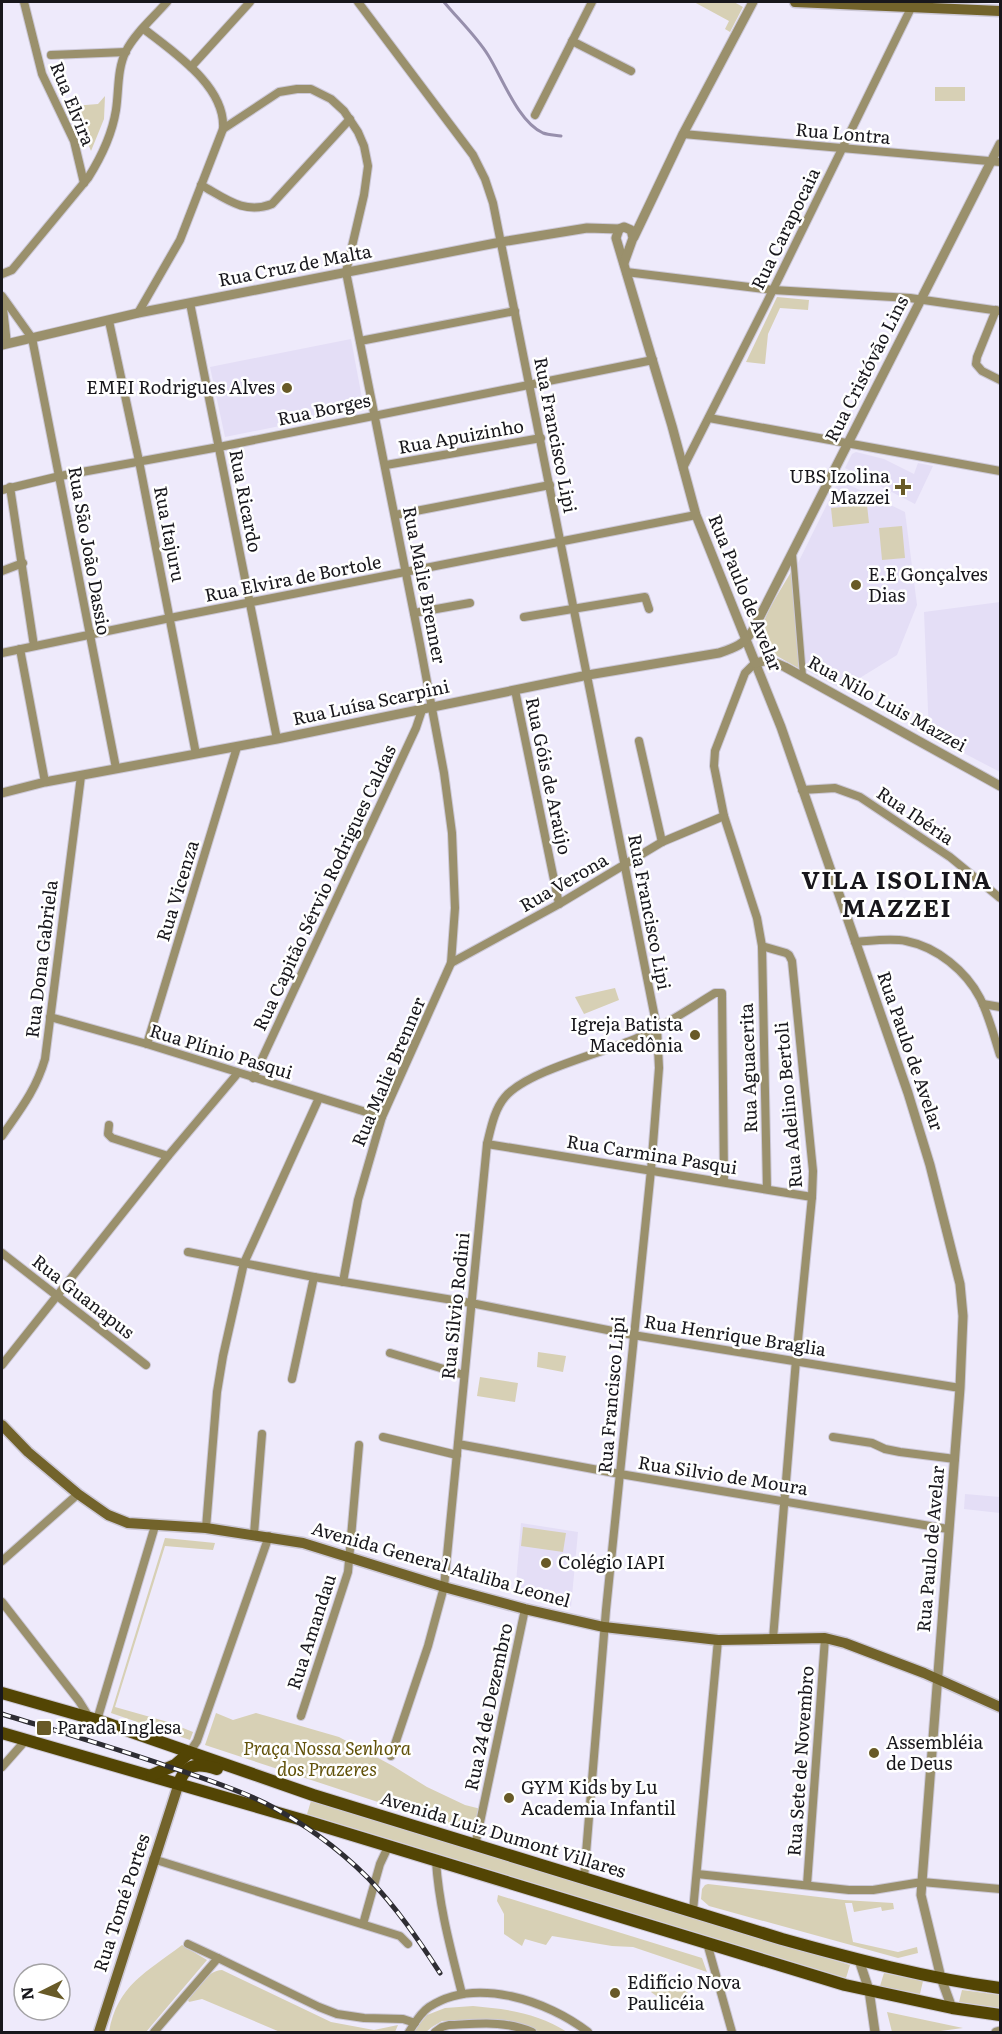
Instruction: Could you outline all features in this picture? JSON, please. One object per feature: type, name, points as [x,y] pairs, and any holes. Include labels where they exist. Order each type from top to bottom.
[{"type":"main road","points":[[795,2],[913,4],[1000,11]]},
{"type":"main road","name":"Avenida General Ataliba Leonel","points":[[2,1425],[28,1452],[78,1494],[117,1520],[155,1526],[206,1528],[303,1543],[444,1587],[525,1609],[604,1626],[718,1640],[825,1638],[845,1643],[938,1678],[1000,1707]]},
{"type":"main road","name":"Avenida Luiz Dumont Villares","points":[[2,1694],[93,1719],[247,1773],[476,1846],[859,1960],[1000,1988]]},
{"type":"main road","points":[[2,1733],[152,1775],[869,1990],[952,2008],[1000,2015]]},
{"type":"main road","points":[[152,1775],[175,1765],[189,1753]]},
{"type":"main road","points":[[178,1784],[187,1768],[197,1766],[238,1775],[247,1773]]},
{"type":"main road","name":"Rua Tomé Portes","points":[[99,2032],[178,1784]]},
{"type":"street","name":"Rua Elvira","points":[[24,2],[42,74],[74,141],[84,183]]},
{"type":"street","points":[[2,274],[12,270],[97,164],[109,141],[116,110],[119,74],[126,52],[167,2]]},
{"type":"street","points":[[190,67],[250,2]]},
{"type":"street","name":"Rua Francisco Lipi","points":[[358,2],[473,155],[485,179],[493,203],[657,1028],[660,1068],[604,1626],[584,1878]]},
{"type":"street","points":[[535,115],[592,2]]},
{"type":"street","points":[[753,2],[683,134],[643,216],[632,240],[625,268],[773,290],[921,299],[998,310],[976,364],[982,371],[1000,380]]},
{"type":"street","name":"Rua Carapocaia","points":[[683,468],[913,4]]},
{"type":"street","points":[[138,313],[180,240],[223,129],[222,116],[216,101],[201,77],[144,29]]},
{"type":"street","points":[[572,41],[631,71]]},
{"type":"street","points":[[51,55],[126,52]]},
{"type":"street","points":[[223,129],[279,92],[297,89],[311,89],[332,99],[350,119],[364,146],[368,166],[364,195],[346,272]]},
{"type":"street","points":[[201,185],[247,208],[272,204],[350,119]]},
{"type":"street","name":"Rua Lontra","points":[[683,134],[996,162]]},
{"type":"street","name":"Rua Cristóvão Lins","points":[[746,641],[921,299],[996,162],[1000,144]]},
{"type":"street","points":[[619,234],[643,216]]},
{"type":"street","name":"Rua Cruz de Malta","points":[[4,344],[138,313],[501,242],[596,227],[619,234],[623,245],[632,240]]},
{"type":"street","points":[[619,234],[631,230],[632,240]]},
{"type":"street","name":"Rua Paulo de Avelar","points":[[619,234],[625,268],[696,515],[781,727],[908,1093],[930,1165],[960,1284],[963,1316],[960,1388],[922,1882],[922,1906],[941,1978],[952,2008]]},
{"type":"street","name":"Rua Malie Brenner","points":[[343,1282],[358,1200],[382,1117],[452,963],[455,908],[455,868],[448,801],[427,709],[414,614],[346,272]]},
{"type":"street","points":[[2,297],[32,338]]},
{"type":"street","points":[[2,297],[4,344]]},
{"type":"street","name":"Rua Ricardo","points":[[190,303],[277,739]]},
{"type":"street","points":[[360,341],[515,311]]},
{"type":"street","name":"Rua Itajuru","points":[[109,321],[139,461],[196,754]]},
{"type":"street","name":"Rua São João Dassio","points":[[32,338],[116,768]]},
{"type":"street","name":"Rua Borges","points":[[2,490],[60,476],[219,447],[652,360]]},
{"type":"street","points":[[709,418],[1000,471]]},
{"type":"street","name":"Rua Apuizinho","points":[[386,465],[541,438]]},
{"type":"street","points":[[395,515],[550,485]]},
{"type":"street","points":[[10,487],[34,646]]},
{"type":"street","name":"Rua Elvira de Bortole","points":[[2,653],[696,515]]},
{"type":"street","points":[[793,552],[802,676]]},
{"type":"street","points":[[2,571],[23,563]]},
{"type":"street","points":[[524,617],[645,597],[650,609]]},
{"type":"street","points":[[414,614],[470,603]]},
{"type":"street","name":"Rua Luísa Scarpini","points":[[2,793],[45,782],[237,747],[588,675],[719,653],[733,649],[746,641]]},
{"type":"street","points":[[20,649],[45,782]]},
{"type":"street","name":"Rua Nilo Luis Mazzei","points":[[755,663],[769,660],[802,676],[1000,786]]},
{"type":"street","name":"Rua Aguacerita","points":[[755,663],[745,673],[715,751],[714,772],[724,816],[757,918],[762,946],[767,1189]]},
{"type":"street","name":"Rua Góis de Araújo","points":[[515,690],[560,904]]},
{"type":"street","name":"Rua Capitão Sérvio Rodrigues Caldas","points":[[253,1078],[416,728],[427,709]]},
{"type":"street","points":[[639,741],[663,842]]},
{"type":"street","name":"Rua Vicenza","points":[[147,1044],[237,747]]},
{"type":"street","name":"Rua Dona Gabriela","points":[[2,1136],[31,1095],[40,1078],[45,1059],[81,776]]},
{"type":"street","name":"Rua Ibéria","points":[[802,790],[835,788],[860,797],[950,857],[1000,897]]},
{"type":"street","name":"Rua Verona","points":[[452,963],[560,904],[663,842],[724,816]]},
{"type":"street","points":[[855,942],[904,940],[932,951],[954,965],[975,991],[982,1004],[1000,1054]]},
{"type":"street","name":"Rua Adelino Bertoli","points":[[762,946],[786,953],[792,962],[811,1146],[812,1197],[773,1640]]},
{"type":"street","name":"Rua Sílvio Rodini","points":[[391,1756],[428,1646],[444,1587],[487,1144],[496,1110],[513,1090],[545,1072],[636,1039],[715,993],[722,993],[724,1181]]},
{"type":"street","points":[[982,1004],[1000,1007]]},
{"type":"street","name":"Rua Plínio Pasqui","points":[[50,1017],[147,1044],[382,1117]]},
{"type":"street","points":[[2,1365],[55,1295],[238,1073]]},
{"type":"street","points":[[206,1528],[213,1430],[222,1356],[244,1263],[319,1098]]},
{"type":"street","points":[[109,1125],[109,1136],[168,1156]]},
{"type":"street","name":"Rua Carmina Pasqui","points":[[487,1144],[812,1197]]},
{"type":"street","name":"Rua Henrique Braglia","points":[[188,1252],[633,1335],[960,1388]]},
{"type":"street","name":"Rua Guanapus","points":[[2,1253],[147,1365]]},
{"type":"street","points":[[292,1379],[314,1277]]},
{"type":"street","points":[[390,1353],[464,1375]]},
{"type":"street","points":[[254,1534],[262,1434]]},
{"type":"street","points":[[383,1437],[457,1455]]},
{"type":"street","points":[[833,1437],[872,1443],[900,1452],[955,1459]]},
{"type":"street","name":"Rua Silvio de Moura","points":[[458,1444],[620,1474],[948,1529]]},
{"type":"street","name":"Rua Amandau","points":[[301,1716],[348,1572],[358,1446]]},
{"type":"street","points":[[2,1561],[78,1494]]},
{"type":"street","points":[[93,1719],[155,1526]]},
{"type":"street","points":[[189,1753],[197,1742],[269,1536]]},
{"type":"street","points":[[2,1602],[93,1719]]},
{"type":"street","name":"Rua 24 de Dezembro","points":[[476,1846],[525,1609]]},
{"type":"street","name":"Rua Sete de Novembro","points":[[807,1885],[825,1638]]},
{"type":"street","points":[[693,1911],[718,1640]]},
{"type":"street","points":[[2,1767],[25,1741]]},
{"type":"street","points":[[363,1924],[380,1864],[388,1847]]},
{"type":"street","points":[[153,1859],[400,1936],[408,1944]]},
{"type":"street","points":[[436,1861],[445,1925],[462,1994]]},
{"type":"street","points":[[697,1874],[873,1890],[922,1882],[1000,1889]]},
{"type":"street","points":[[707,1943],[732,2032]]},
{"type":"street","points":[[188,1944],[337,2014],[364,2019],[403,2019],[415,2023]]},
{"type":"street","points":[[154,2032],[218,1958]]},
{"type":"street","points":[[859,1960],[869,1990],[875,2032]]},
{"type":"street","points":[[409,2032],[427,2008],[462,1994],[501,1994],[535,2002],[557,2012],[588,2032]]},
{"type":"street","points":[[435,2032],[449,2025],[495,2023],[532,2032]]},
{"type":"street","points":[[996,2032],[1000,2031]]},
{"type":"shaded area","name":"EMEI Rodrigues Alves","points":[[351,339],[364,409],[225,437],[210,367]]},
{"type":"shaded area","name":"UBS Izolina Mazzei","points":[[856,452],[884,459],[914,474],[918,463],[933,466],[915,504],[845,468],[852,454]]},
{"type":"shaded area","name":"E.E Gonçalves Dias","points":[[839,480],[905,512],[917,605],[897,655],[842,689],[804,669],[797,565]]},
{"type":"shaded area","points":[[1000,602],[1000,772],[929,735],[924,612]]},
{"type":"shaded area","points":[[965,1494],[1000,1497],[1000,1513],[964,1509]]},
{"type":"shaded area","name":"Colégio IAPI","points":[[521,1523],[578,1532],[571,1607],[515,1595]]},
{"type":"green space","points":[[694,2],[734,2],[743,7],[730,32],[725,29],[729,21]]},
{"type":"green space","points":[[935,87],[965,87],[965,101],[935,101]]},
{"type":"green space","points":[[105,96],[104,119],[91,151],[73,106],[98,104]]},
{"type":"green space","points":[[777,297],[809,300],[808,310],[780,308],[768,334],[765,364],[746,362]]},
{"type":"green space","points":[[867,505],[869,523],[833,527],[831,508]]},
{"type":"green space","points":[[902,526],[905,558],[882,560],[879,528]]},
{"type":"green space","points":[[792,570],[800,669],[761,647],[760,639],[765,619]]},
{"type":"green space","points":[[615,988],[619,1000],[584,1014],[575,997]]},
{"type":"green space","points":[[538,1352],[566,1356],[563,1372],[537,1367]]},
{"type":"green space","points":[[480,1377],[518,1383],[515,1402],[477,1396]]},
{"type":"green space","points":[[523,1527],[566,1533],[563,1552],[521,1546]]},
{"type":"green space","points":[[165,1538],[215,1543],[213,1550],[165,1546],[115,1707],[168,1722],[193,1732],[190,1740],[111,1713]]},
{"type":"green space","name":"Praça Nossa Senhora dos Prazeres","points":[[216,1713],[233,1720],[256,1713],[339,1737],[427,1787],[465,1805],[481,1809],[475,1834],[205,1745]]},
{"type":"green space","points":[[311,1801],[850,1965],[846,1978],[307,1814]]},
{"type":"green space","points":[[708,1884],[844,1900],[893,1903],[894,1909],[882,1911],[881,1907],[854,1912],[852,1903],[845,1903],[853,1942],[898,1952],[917,1947],[918,1953],[898,1958],[709,1906],[701,1899],[702,1889]]},
{"type":"green space","points":[[498,1895],[702,1958],[707,1972],[633,1947],[612,1946],[552,1936],[546,1945],[525,1939],[522,1946],[504,1934],[504,1914],[497,1901]]},
{"type":"green space","points":[[182,1945],[207,1960],[146,2032],[109,2032],[113,2016],[126,1991],[135,1981]]},
{"type":"green space","points":[[222,1970],[331,2022],[374,2030],[398,2025],[395,2032],[280,2032],[202,1999],[189,2002],[188,2000],[207,1977]]},
{"type":"green space","points":[[884,1973],[923,1981],[920,1994],[880,1986]]},
{"type":"green space","points":[[663,1975],[688,1993],[675,2010],[651,1992]]},
{"type":"green space","points":[[962,1990],[1000,1995],[1000,2008],[959,2002]]},
{"type":"green space","points":[[473,2006],[533,2016],[567,2032],[537,2032],[528,2027],[502,2021],[481,2020],[442,2021],[426,2032],[413,2032],[427,2015],[445,2008]]},
{"type":"green space","points":[[887,2012],[963,2028],[933,2032],[892,2032]]},
{"type":"waterway","points":[[444,2],[483,48],[511,98],[526,119],[543,133],[561,136]]},
{"type":"railway","points":[[2,1714],[126,1752],[204,1779],[279,1810],[306,1827],[368,1878],[388,1900],[440,1973]]},
{"type":"place","name":"EMEI Rodrigues Alves","points":[[287,388]]},
{"type":"place","name":"UBS Izolina Mazzei","points":[[903,487]]},
{"type":"place","name":"E.E Gonçalves Dias","points":[[856,585]]},
{"type":"place","name":"Igreja Batista Macedônia","points":[[695,1035]]},
{"type":"place","name":"Colégio IAPI","points":[[546,1563]]},
{"type":"place","name":"Parada Inglesa","points":[[44,1728]]},
{"type":"place","name":"Assembléia de Deus","points":[[874,1753]]},
{"type":"place","name":"GYM Kids by Lu Academia Infantil","points":[[509,1798]]},
{"type":"place","name":"Edifício Nova Paulicéia","points":[[615,1993]]},
{"type":"district","name":"VILA ISOLINA MAZZEI","points":[[897,895]]}]
